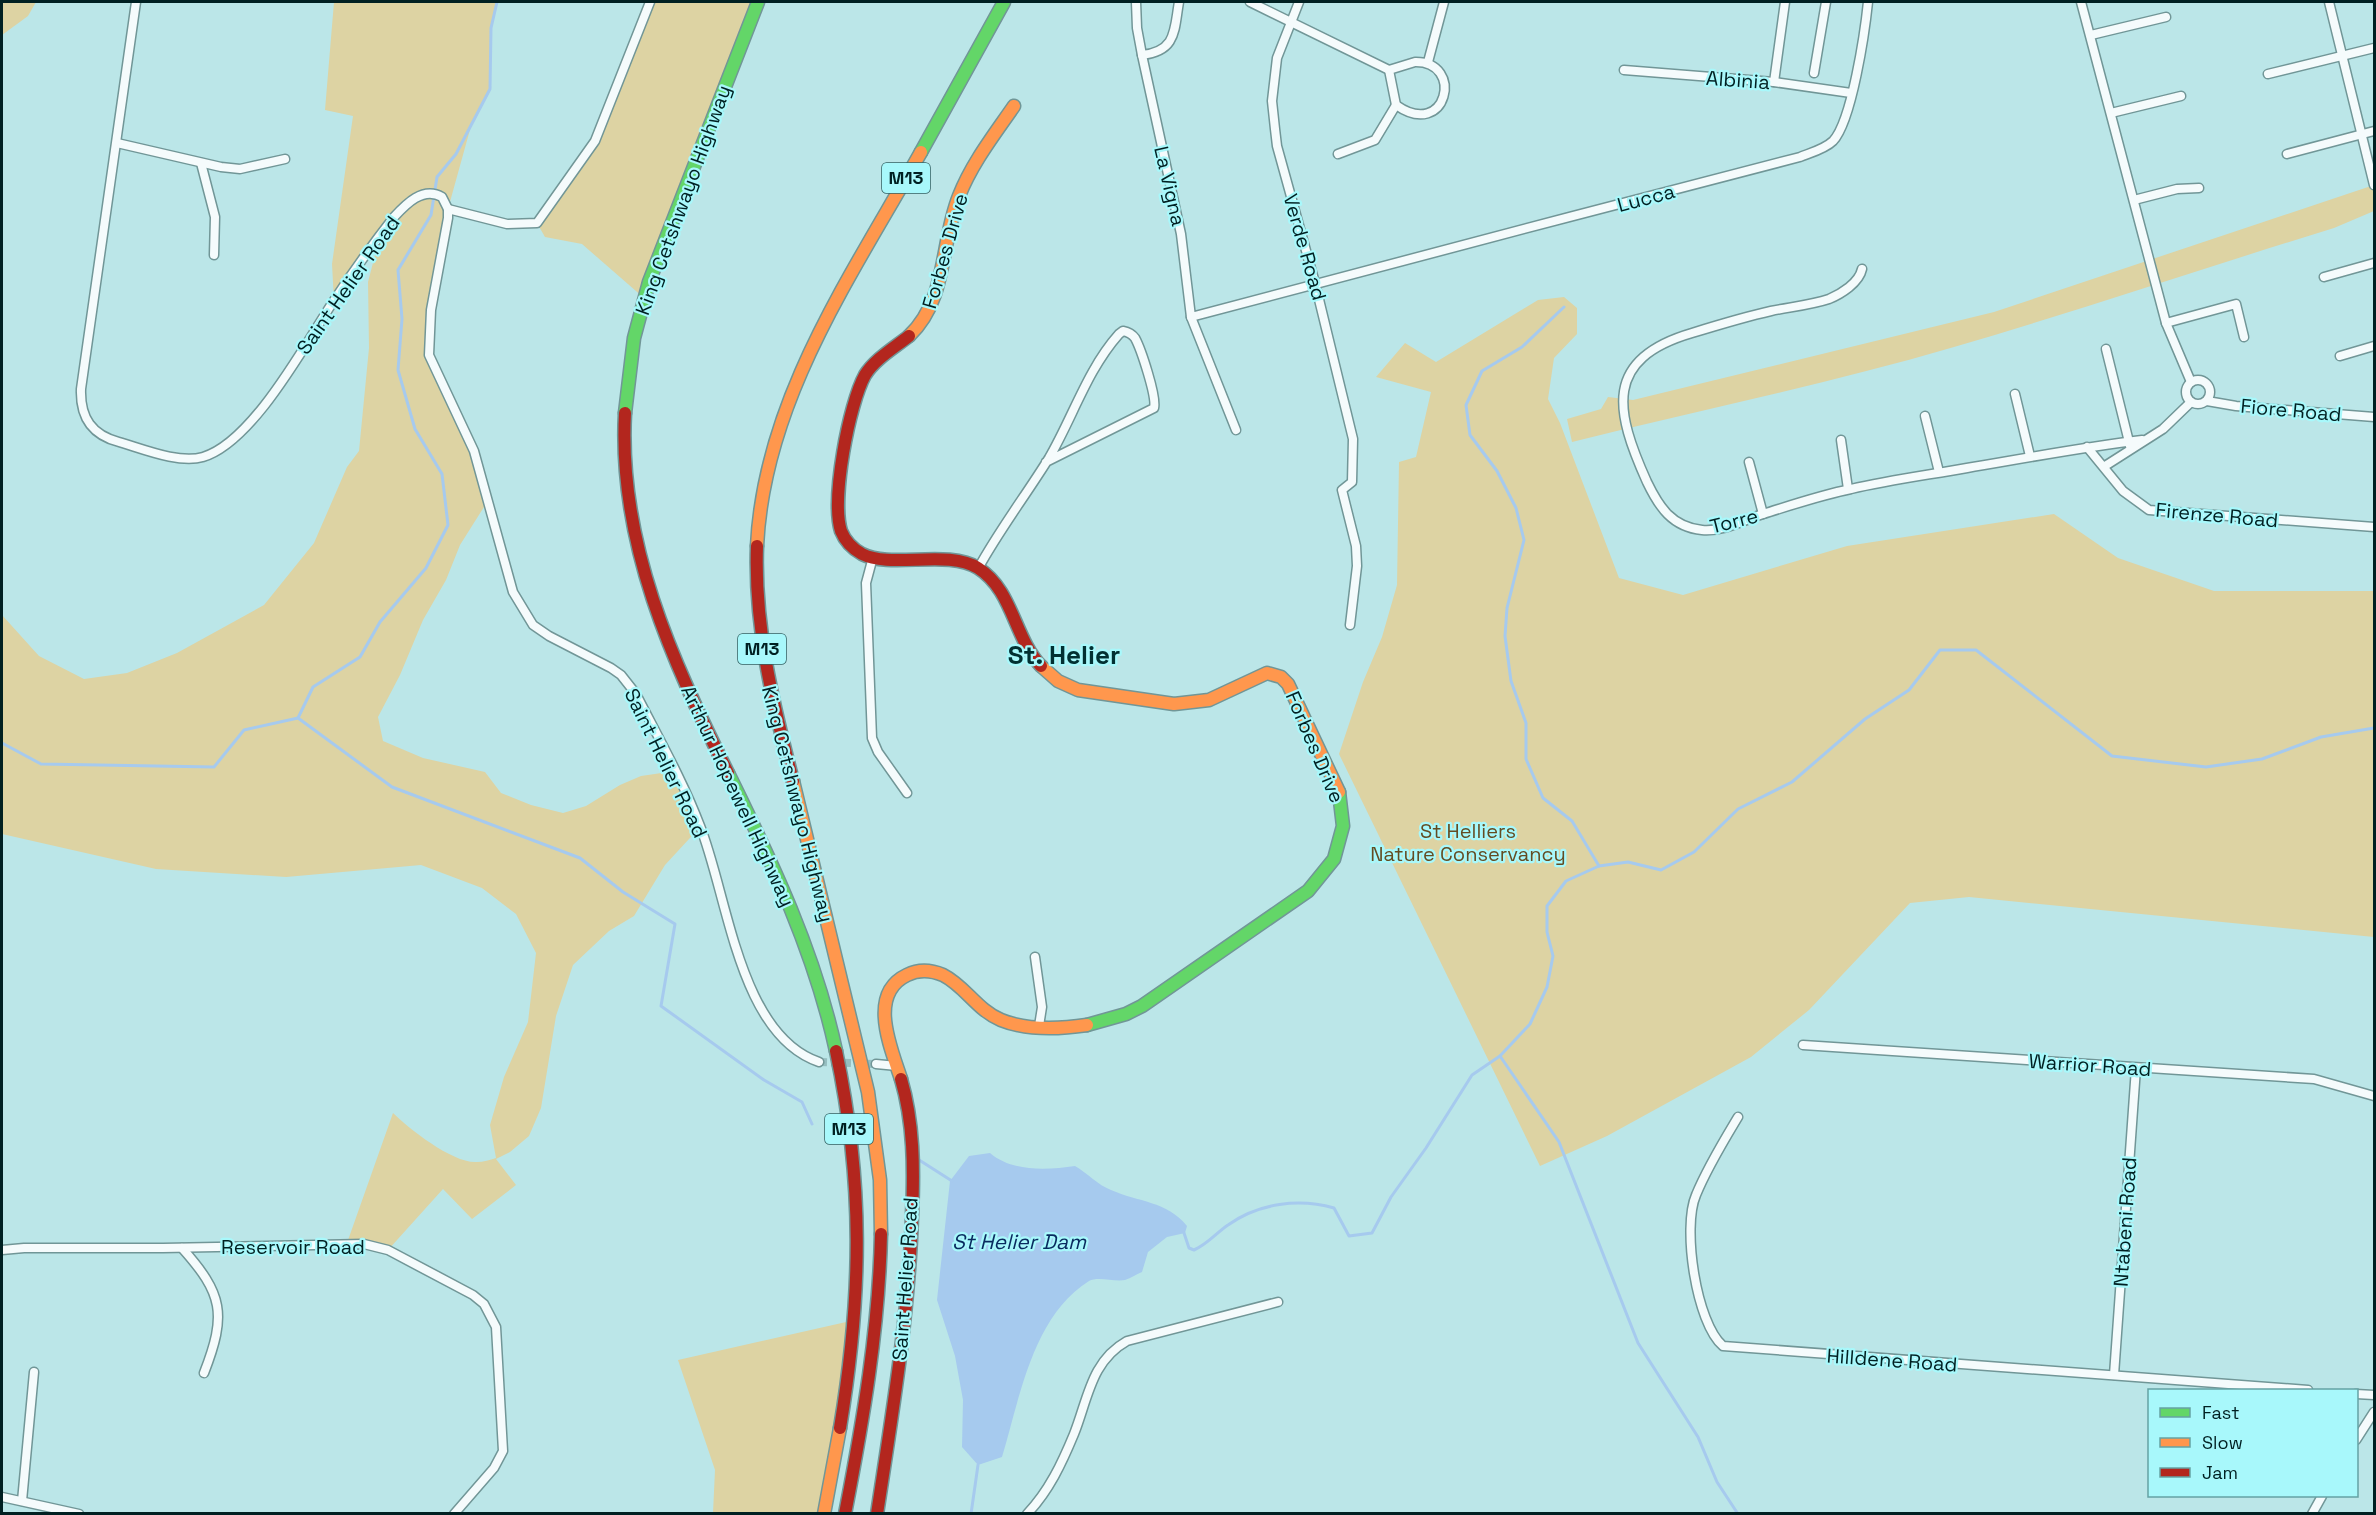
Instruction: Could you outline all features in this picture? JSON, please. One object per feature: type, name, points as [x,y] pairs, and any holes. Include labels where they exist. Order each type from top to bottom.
[{"type":"main road","points":[[739,49],[752,2]]},
{"type":"main road","name":"King Cetshwayo Highway","points":[[670,650],[645,581],[630,515],[625,463],[630,373],[637,325],[651,274],[758,2]]},
{"type":"main road","name":"King Cetshwayo Highway","points":[[845,1514],[873,1367],[880,1306],[882,1252],[879,1172],[866,1081],[764,668],[757,577],[758,533],[766,478],[784,413],[807,352],[1004,2]]},
{"type":"main road","name":"Forbes Drive","points":[[897,1066],[885,1004],[898,980],[911,973],[925,971],[945,976],[991,1015],[1002,1020],[1039,1026],[1088,1026],[1112,1021],[1131,1012],[1315,885],[1334,859],[1341,839],[1342,808],[1331,772],[1288,684],[1281,677],[1267,673],[1215,698],[1192,704],[1162,703],[1079,691],[1050,676],[1040,665],[1023,640],[996,584],[979,567],[959,561],[873,557],[857,552],[845,540],[839,516],[847,432],[857,394],[877,360],[911,334],[926,316],[936,292],[957,200],[968,177],[1014,106]]},
{"type":"main road","name":"Arthur Hopewell Highway","points":[[670,650],[783,890],[804,944]]},
{"type":"main road","name":"King Cetshwayo Highway","points":[[804,944],[824,1010],[844,1092],[854,1161],[858,1226],[858,1282],[852,1352],[840,1435],[824,1514]]},
{"type":"main road","name":"Saint Helier Road","points":[[877,1514],[900,1357],[909,1273],[912,1146],[907,1101],[897,1066]]},
{"type":"street","name":"Saint Helier Road","points":[[136,2],[81,389],[83,408],[92,429],[101,435],[167,455],[195,459],[210,454],[227,442],[256,415],[387,225],[406,204],[423,195],[437,194],[448,209],[431,310],[429,355],[465,427],[478,462],[513,592],[533,625],[549,636],[611,668],[621,675],[636,694],[701,826],[757,1004],[785,1042],[819,1062]]},
{"type":"street","points":[[448,209],[507,224],[537,223],[595,141],[650,2]]},
{"type":"street","name":"La Vigna","points":[[1136,2],[1137,28],[1142,56],[1181,234],[1191,317],[1236,430]]},
{"type":"street","points":[[1142,56],[1155,54],[1168,46],[1174,32],[1179,2]]},
{"type":"street","points":[[1250,2],[1389,70],[1415,62],[1428,62],[1442,74],[1444,93],[1439,106],[1430,113],[1411,115],[1396,105]]},
{"type":"street","name":"Verde Road","points":[[1299,2],[1277,58],[1273,110],[1277,146],[1316,283],[1353,439],[1353,482],[1342,490],[1356,546],[1357,566],[1350,625]]},
{"type":"street","points":[[1428,62],[1444,2]]},
{"type":"street","points":[[1774,82],[1785,2]]},
{"type":"street","points":[[1814,74],[1826,2]]},
{"type":"street","name":"Lucca","points":[[1316,283],[1800,158],[1827,146],[1835,138],[1851,93],[1863,49],[1868,2]]},
{"type":"street","points":[[2081,2],[2166,323],[2191,382],[2186,392],[2191,402],[2169,424],[2130,445],[2105,466]]},
{"type":"street","points":[[2329,2],[2374,185]]},
{"type":"street","points":[[2091,34],[2166,17]]},
{"type":"street","points":[[2268,74],[2374,48]]},
{"type":"street","points":[[1338,154],[1375,140],[1396,105],[1389,70]]},
{"type":"street","name":"Albinia","points":[[1624,70],[1774,82],[1851,93]]},
{"type":"street","points":[[2111,113],[2181,96]]},
{"type":"street","points":[[2287,154],[2374,131]]},
{"type":"street","points":[[117,143],[201,163],[240,169],[285,159]]},
{"type":"street","points":[[201,163],[215,217],[214,255]]},
{"type":"street","points":[[2134,200],[2177,189],[2199,188]]},
{"type":"street","points":[[2324,277],[2374,263]]},
{"type":"street","name":"Torre","points":[[1862,269],[1860,275],[1850,286],[1829,298],[1741,318],[1669,340],[1649,350],[1626,379],[1622,402],[1628,432],[1647,481],[1665,513],[1677,523],[1705,530],[1723,528],[1848,489],[2087,447],[2130,445]]},
{"type":"street","points":[[1191,317],[1316,283]]},
{"type":"street","points":[[2166,323],[2235,304],[2244,337]]},
{"type":"street","points":[[979,567],[995,537],[1046,462],[1100,360],[1119,333],[1123,331],[1129,333],[1136,340],[1155,401],[1154,408],[1046,462]]},
{"type":"street","points":[[2340,356],[2374,346]]},
{"type":"street","points":[[2106,350],[2130,445]]},
{"type":"street","points":[[2191,382],[2201,380],[2210,386],[2210,396],[2207,401]]},
{"type":"street","points":[[2015,394],[2030,456]]},
{"type":"street","name":"Fiore Road","points":[[2191,402],[2201,404],[2207,401],[2235,406],[2374,417]]},
{"type":"street","points":[[1925,416],[1939,472]]},
{"type":"street","points":[[1841,440],[1848,489]]},
{"type":"street","name":"Firenze Road","points":[[2087,447],[2105,466],[2123,491],[2149,510],[2374,527]]},
{"type":"street","points":[[1749,462],[1763,514]]},
{"type":"street","points":[[873,557],[866,583],[872,738],[878,752],[907,793]]},
{"type":"street","points":[[1035,957],[1042,1007],[1039,1026]]},
{"type":"street","name":"Warrior Road","points":[[1803,1045],[2314,1079],[2374,1095]]},
{"type":"street","points":[[876,1064],[897,1066]]},
{"type":"street","name":"Ntabeni Road","points":[[2114,1375],[2136,1068]]},
{"type":"street","name":"Hilldene Road","points":[[1738,1117],[1695,1196],[1691,1223],[1692,1254],[1704,1315],[1711,1331],[1723,1346],[2295,1389]]},
{"type":"street","name":"Reservoir Road","points":[[2,1250],[364,1244],[388,1250],[473,1294],[484,1304],[496,1328],[503,1451],[494,1468],[454,1514]]},
{"type":"street","points":[[182,1248],[204,1272],[218,1301],[218,1324],[204,1373]]},
{"type":"street","points":[[1028,1514],[1047,1492],[1074,1434],[1098,1366],[1109,1352],[1127,1341],[1278,1302]]},
{"type":"street","points":[[22,1502],[34,1372]]},
{"type":"street","points":[[2358,1394],[2374,1395]]},
{"type":"street","points":[[2358,1437],[2374,1412]]},
{"type":"street","points":[[2,1497],[79,1514]]},
{"type":"street","points":[[2312,1514],[2321,1497]]},
{"type":"green space","points":[[2,2],[36,2],[28,16],[2,35]]},
{"type":"green space","points":[[334,2],[497,2],[491,28],[490,89],[471,126],[448,209],[428,344],[489,499],[460,545],[446,580],[423,620],[400,675],[378,717],[383,741],[423,758],[485,772],[501,793],[531,805],[563,813],[586,806],[620,785],[641,776],[675,771],[701,826],[665,865],[634,916],[609,931],[573,965],[556,1016],[541,1108],[529,1136],[510,1152],[496,1159],[516,1185],[472,1219],[443,1189],[388,1250],[347,1243],[393,1113],[421,1136],[456,1157],[477,1162],[496,1158],[490,1125],[504,1077],[528,1022],[536,953],[516,914],[482,888],[421,865],[286,877],[156,869],[2,834],[2,615],[39,656],[84,679],[127,673],[177,653],[264,605],[314,543],[347,467],[359,451],[369,348],[368,282],[380,236],[334,301],[332,264],[353,116],[325,110]]},
{"type":"green space","points":[[650,2],[758,2],[644,298],[582,244],[545,237],[537,223],[586,153]]},
{"type":"green space","points":[[2374,185],[2374,211],[2334,228],[1954,347],[1811,385],[1572,442],[1567,419],[1601,409],[1608,397],[1633,400],[1994,312]]},
{"type":"green space","name":"St Helliers Nature Conservancy","points":[[1564,297],[1577,308],[1577,334],[1554,358],[1548,399],[1560,423],[1619,578],[1683,595],[1847,546],[2054,514],[2118,558],[2214,591],[2374,591],[2374,937],[1969,897],[1910,903],[1809,1010],[1751,1057],[1607,1136],[1540,1166],[1339,754],[1363,682],[1382,637],[1397,585],[1399,462],[1416,457],[1431,392],[1376,377],[1405,343],[1436,362],[1538,300]]},
{"type":"green space","points":[[855,1320],[824,1513],[713,1513],[715,1470],[678,1360]]},
{"type":"water","name":"St Helier Dam","points":[[990,1153],[1019,1167],[1042,1169],[1075,1166],[1106,1188],[1161,1207],[1187,1226],[1185,1233],[1167,1237],[1148,1252],[1142,1272],[1125,1280],[1089,1281],[1070,1296],[1054,1315],[1031,1360],[1002,1457],[978,1465],[962,1447],[963,1400],[955,1356],[937,1300],[950,1181],[969,1156]]},
{"type":"waterway","points":[[298,718],[313,687],[360,657],[380,622],[426,568],[448,525],[442,474],[415,429],[398,370],[402,319],[398,270],[431,215],[437,177],[456,154],[490,89],[491,28],[497,2]]},
{"type":"waterway","points":[[1564,307],[1522,347],[1482,371],[1466,405],[1470,435],[1497,471],[1516,508],[1524,540],[1507,608],[1505,636],[1511,681],[1526,723],[1526,759],[1543,798],[1572,821],[1599,866]]},
{"type":"waterway","points":[[1184,1233],[1189,1248],[1194,1250],[1240,1218],[1266,1207],[1293,1203],[1334,1208],[1349,1236],[1372,1233],[1391,1197],[1426,1148],[1472,1075],[1500,1056],[1530,1024],[1547,987],[1553,956],[1547,932],[1547,906],[1566,881],[1599,866],[1628,862],[1661,870],[1694,852],[1738,809],[1792,782],[1865,719],[1909,690],[1940,650],[1976,650],[2112,756],[2206,767],[2262,759],[2321,737],[2374,728]]},
{"type":"waterway","points":[[2,743],[41,764],[214,767],[244,730],[298,718],[392,787],[580,858],[623,892],[675,924],[661,1006],[764,1080],[802,1102],[812,1124]]},
{"type":"waterway","points":[[1500,1056],[1559,1142],[1638,1343],[1698,1437],[1717,1482],[1738,1514]]},
{"type":"waterway","points":[[916,1158],[952,1181]]},
{"type":"waterway","points":[[971,1514],[978,1465]]},
{"type":"tunnel","points":[[819,1062],[876,1064]]},
{"type":"traffic: fast","points":[[625,413],[634,338],[649,282],[758,2]]},
{"type":"traffic: fast","points":[[921,152],[1004,2]]},
{"type":"traffic: fast","points":[[728,773],[791,909],[816,979],[836,1051]]},
{"type":"traffic: fast","points":[[1087,1025],[1126,1014],[1142,1006],[1308,891],[1334,859],[1343,826],[1339,792]]},
{"type":"traffic: slow","points":[[909,336],[922,321],[931,305],[942,270],[953,214],[964,184],[1014,106]]},
{"type":"traffic: slow","points":[[757,546],[763,492],[776,440],[794,390],[841,292],[921,152]]},
{"type":"traffic: slow","points":[[1041,666],[1058,681],[1078,690],[1174,704],[1209,700],[1267,673],[1281,677],[1288,684],[1339,792]]},
{"type":"traffic: slow","points":[[793,781],[868,1092],[880,1180],[881,1234]]},
{"type":"traffic: slow","points":[[901,1079],[888,1037],[885,1008],[888,995],[895,984],[907,975],[916,972],[930,971],[943,975],[993,1016],[1011,1024],[1044,1028],[1087,1025]]},
{"type":"traffic: slow","points":[[824,1514],[840,1428]]},
{"type":"traffic: jam","points":[[909,336],[874,364],[865,375],[859,389],[848,429],[840,475],[838,497],[841,531],[855,550],[874,558],[951,560],[978,568],[990,577],[999,589],[1032,655],[1041,666]]},
{"type":"traffic: jam","points":[[625,413],[625,461],[630,508],[640,554],[669,644],[728,773]]},
{"type":"traffic: jam","points":[[757,546],[759,606],[766,665],[793,781]]},
{"type":"traffic: jam","points":[[836,1051],[852,1147],[857,1239],[853,1332],[840,1428]]},
{"type":"traffic: jam","points":[[877,1514],[899,1365],[910,1252],[912,1146],[901,1079]]},
{"type":"traffic: jam","points":[[845,1514],[869,1375],[877,1305],[881,1234]]},
{"type":"district","name":"St. Helier","points":[[1064,655]]}]
